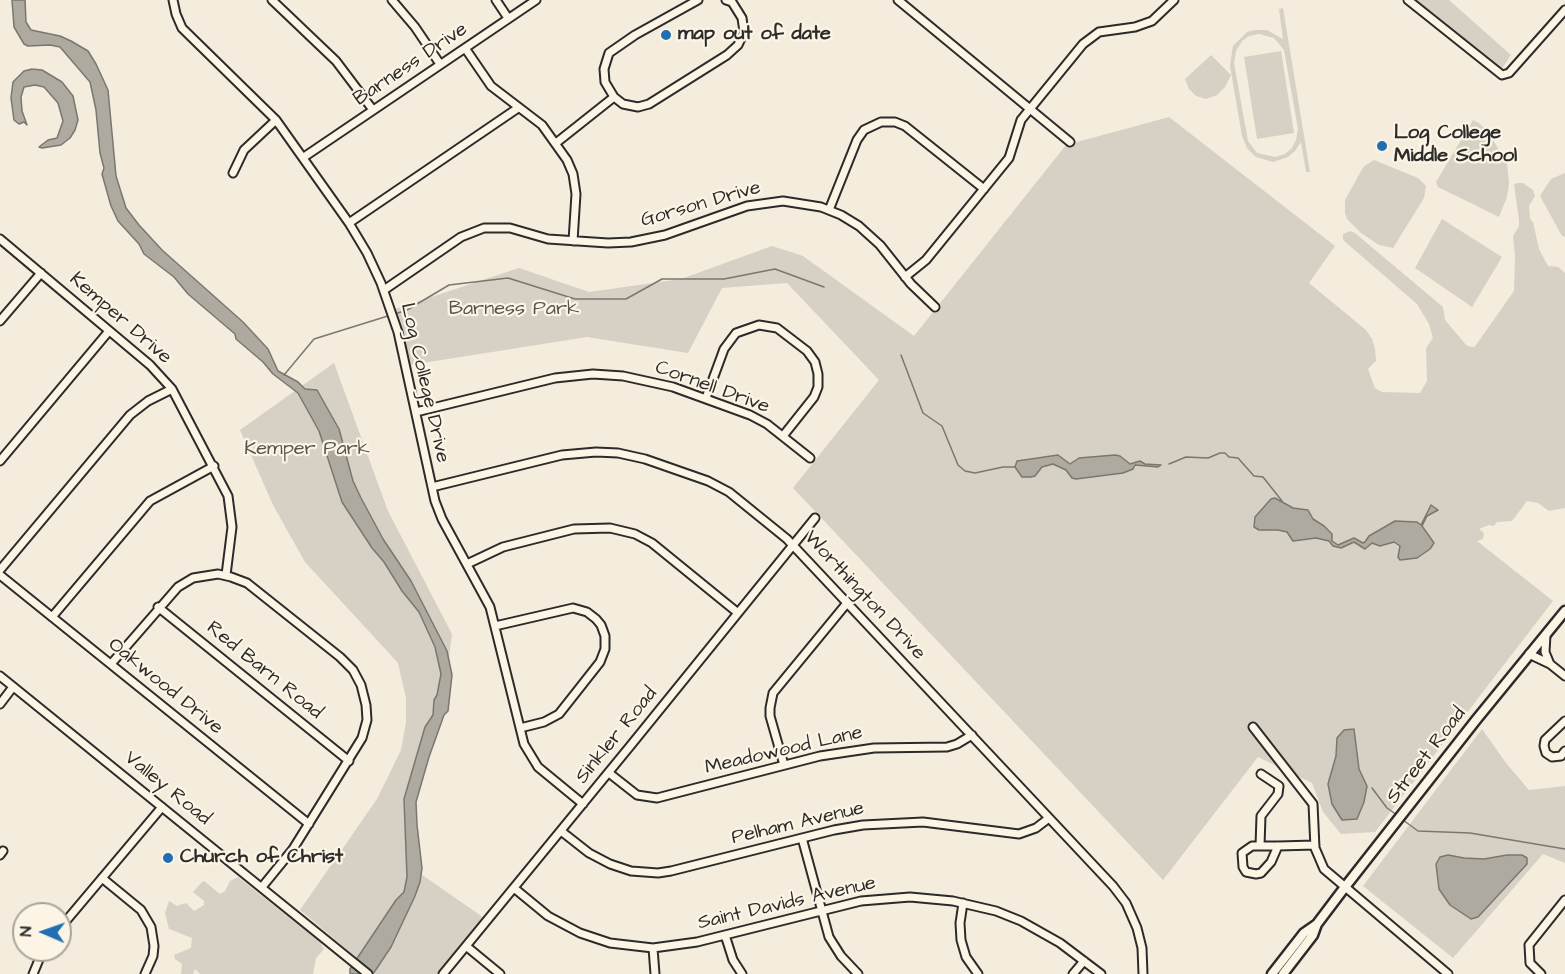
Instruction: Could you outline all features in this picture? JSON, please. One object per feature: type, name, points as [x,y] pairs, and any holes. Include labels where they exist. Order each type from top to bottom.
[{"type":"main road","name":"Street Road","points":[[1283,974],[1345,887],[1565,611]]},
{"type":"main road","name":"Street Road","points":[[1272,974],[1304,933],[1317,924]]},
{"type":"street","name":"Log College Drive","points":[[173,0],[179,21],[187,34],[276,120],[304,157],[367,252],[393,315],[439,513],[490,607],[520,728],[529,754],[538,767],[583,804]]},
{"type":"street","points":[[272,0],[336,61],[373,110]]},
{"type":"street","points":[[392,0],[415,27],[440,64]]},
{"type":"street","points":[[496,0],[508,18]]},
{"type":"street","name":"Barness Drive","points":[[304,157],[536,0]]},
{"type":"street","points":[[698,0],[635,35],[609,53],[604,69],[605,82],[614,97],[623,104],[638,107],[649,104],[727,55],[738,45],[744,32],[742,18],[732,2],[726,0]]},
{"type":"street","points":[[898,0],[1070,142]]},
{"type":"street","points":[[905,277],[926,260],[1009,158],[1021,120],[1083,44],[1092,36],[1104,31],[1144,25],[1157,18],[1174,0]]},
{"type":"street","points":[[1408,0],[1502,75],[1509,73],[1565,10]]},
{"type":"street","points":[[465,48],[491,86],[542,125],[567,160],[575,183],[573,241]]},
{"type":"street","points":[[556,143],[614,97]]},
{"type":"street","points":[[349,223],[518,108]]},
{"type":"street","points":[[233,173],[244,150],[276,120]]},
{"type":"street","points":[[830,210],[857,140],[864,130],[881,122],[895,122],[905,126],[984,189]]},
{"type":"street","name":"Gorson Drive","points":[[384,290],[461,237],[484,228],[510,228],[540,237],[573,241],[618,243],[649,239],[763,202],[791,201],[813,204],[830,210],[867,232],[921,295],[935,307]]},
{"type":"street","name":"Kemper Drive","points":[[0,238],[158,372],[172,389],[226,489],[232,516],[226,575]]},
{"type":"street","points":[[0,321],[40,273]]},
{"type":"street","points":[[706,398],[724,349],[736,333],[759,325],[777,328],[807,351],[815,362],[818,374],[818,387],[814,397],[783,436]]},
{"type":"street","points":[[0,461],[109,331]]},
{"type":"street","name":"Cornell Drive","points":[[416,412],[537,381],[593,374],[650,381],[706,398],[756,418],[810,458]]},
{"type":"street","points":[[0,570],[130,415],[144,404],[172,389]]},
{"type":"street","name":"Worthington Drive","points":[[432,487],[562,455],[585,452],[618,453],[645,459],[716,484],[738,499],[793,545],[1113,886],[1126,903],[1141,941],[1143,974]]},
{"type":"street","points":[[52,617],[150,501],[214,466]]},
{"type":"street","name":"Sinkler Road","points":[[442,974],[609,773],[815,518]]},
{"type":"street","points":[[467,564],[503,547],[574,529],[609,528],[635,534],[652,543],[738,613]]},
{"type":"street","name":"Oakwood Drive","points":[[0,575],[309,824]]},
{"type":"street","points":[[111,664],[171,593],[185,582],[209,575],[226,575],[239,579],[262,594],[353,670],[361,685],[367,711],[362,738],[293,849],[262,887]]},
{"type":"street","points":[[784,765],[770,716],[773,693],[847,603]]},
{"type":"street","name":"Red Barn Road","points":[[159,607],[349,761]]},
{"type":"street","points":[[495,626],[573,608],[587,612],[596,619],[605,636],[605,649],[600,662],[559,714],[544,722],[520,728]]},
{"type":"street","points":[[1546,633],[1545,652],[1550,664]]},
{"type":"street","points":[[1529,654],[1550,664],[1565,676]]},
{"type":"street","name":"Valley Road","points":[[0,676],[368,974]]},
{"type":"street","points":[[0,704],[14,687]]},
{"type":"street","points":[[1565,720],[1545,740],[1544,746],[1546,753],[1552,757],[1561,756],[1565,751]]},
{"type":"street","points":[[1253,727],[1313,804],[1317,858],[1324,869],[1448,974]]},
{"type":"street","name":"Meadowood Lane","points":[[609,773],[637,795],[657,798],[784,765],[858,750],[891,747],[947,747],[972,735]]},
{"type":"street","points":[[1260,846],[1261,816],[1278,794],[1279,786],[1262,774]]},
{"type":"street","points":[[72,914],[162,807]]},
{"type":"street","name":"Pelham Avenue","points":[[561,831],[603,862],[623,869],[647,873],[671,871],[863,825],[905,822],[942,824],[1019,834],[1036,828],[1049,818]]},
{"type":"street","points":[[802,838],[821,910],[834,945],[845,962],[858,974]]},
{"type":"street","points":[[1278,846],[1271,862],[1261,873],[1245,872],[1242,853],[1252,846],[1315,845]]},
{"type":"street","points":[[102,878],[141,910],[152,927],[154,946],[151,962],[145,974]]},
{"type":"street","name":"Saint Davids Avenue","points":[[514,888],[548,916],[580,933],[610,943],[653,948],[685,945],[861,901],[899,897],[933,898],[996,911],[1021,921],[1060,943],[1101,974]]},
{"type":"street","points":[[1541,974],[1530,963],[1529,945],[1565,900]]},
{"type":"street","points":[[963,903],[960,922],[961,940],[966,957],[978,974]]},
{"type":"street","points":[[725,935],[733,960],[742,974]]},
{"type":"street","points":[[466,946],[500,974]]},
{"type":"street","points":[[653,948],[656,974]]},
{"type":"street","points":[[1073,974],[1084,961]]},
{"type":"green space","points":[[1413,0],[1449,0],[1511,55],[1501,70]]},
{"type":"green space","points":[[1283,8],[1310,172],[1306,172],[1301,142],[1288,157],[1273,162],[1256,157],[1247,148],[1242,136],[1230,66],[1233,46],[1247,32],[1255,30],[1267,30],[1283,39],[1279,9]],"holes":[[[1259,34],[1274,38],[1284,50],[1298,129],[1292,148],[1285,154],[1275,157],[1257,153],[1248,141],[1234,63],[1236,51],[1242,41],[1249,36]]]},
{"type":"green space","points":[[1281,51],[1294,133],[1257,139],[1244,57]]},
{"type":"green space","points":[[1211,55],[1231,75],[1225,87],[1217,95],[1206,99],[1196,96],[1189,89],[1185,79]]},
{"type":"green space","name":"Barness Park","points":[[1169,117],[1335,246],[1309,283],[1366,330],[1372,339],[1376,361],[1368,369],[1375,388],[1382,392],[1420,393],[1427,381],[1426,348],[1433,338],[1429,324],[1417,304],[1343,240],[1343,234],[1350,231],[1355,233],[1443,307],[1445,320],[1467,346],[1476,345],[1514,291],[1513,236],[1519,226],[1514,185],[1517,183],[1523,183],[1533,190],[1535,196],[1529,206],[1530,219],[1533,222],[1539,249],[1548,266],[1558,267],[1565,273],[1565,508],[1549,511],[1538,503],[1527,501],[1512,521],[1497,522],[1494,526],[1489,525],[1479,529],[1484,533],[1483,539],[1477,541],[1553,601],[1375,832],[1341,834],[1323,812],[1312,783],[1258,757],[1163,880],[793,488],[879,380],[787,283],[722,288],[688,353],[587,337],[410,365],[395,309],[519,268],[589,292],[681,279],[772,246],[803,256],[914,336],[1066,145]]},
{"type":"green space","points":[[1473,120],[1488,132],[1507,163],[1509,183],[1507,197],[1499,217],[1438,187],[1436,182]]},
{"type":"green space","points":[[1374,160],[1418,178],[1426,186],[1424,198],[1393,248],[1379,245],[1361,233],[1347,219],[1345,213],[1345,200],[1364,166]]},
{"type":"green space","points":[[1565,173],[1565,237],[1562,236],[1540,196],[1551,179]]},
{"type":"green space","points":[[1442,219],[1502,257],[1472,307],[1415,268]]},
{"type":"green space","name":"Kemper Park","points":[[334,363],[388,511],[452,634],[443,703],[413,807],[418,872],[487,920],[439,974],[376,974],[300,910],[377,799],[401,750],[406,722],[406,698],[398,663],[305,562],[273,505],[240,430]]},
{"type":"green space","points":[[1482,729],[1529,790],[1565,786],[1565,863],[1543,854],[1453,958],[1363,886]]},
{"type":"green space","points":[[238,877],[320,942],[324,949],[316,958],[313,974],[200,974],[195,969],[193,974],[181,974],[182,964],[175,959],[174,955],[191,948],[192,938],[169,929],[165,913],[169,901],[177,906],[186,903],[194,911],[204,905],[204,901],[193,892],[202,882],[204,881],[220,894],[225,891],[230,881]]},
{"type":"shaded area","points":[[12,0],[25,0],[26,22],[31,30],[60,36],[71,41],[88,51],[96,64],[108,90],[116,176],[126,208],[139,225],[162,250],[243,322],[268,349],[278,371],[298,382],[305,389],[317,390],[339,429],[353,481],[361,498],[383,539],[411,581],[447,651],[452,675],[448,711],[444,715],[429,757],[416,802],[422,868],[420,882],[391,947],[373,974],[350,974],[350,969],[396,900],[404,892],[407,877],[404,799],[425,727],[433,715],[434,700],[441,674],[435,647],[419,612],[402,591],[342,502],[319,431],[298,393],[273,374],[263,362],[236,339],[235,334],[188,294],[174,277],[144,254],[139,244],[118,221],[102,174],[104,168],[90,82],[60,47],[24,44],[14,27]]},
{"type":"shaded area","points":[[42,70],[62,82],[73,96],[78,120],[70,138],[61,145],[39,147],[48,140],[57,138],[63,121],[58,103],[44,87],[35,85],[24,87],[21,97],[22,111],[27,125],[24,122],[19,124],[14,120],[11,98],[13,82],[24,71]]},
{"type":"shaded area","points":[[1058,455],[1070,464],[1079,458],[1115,455],[1130,464],[1140,461],[1145,464],[1161,465],[1158,467],[1135,465],[1133,469],[1123,473],[1076,479],[1072,478],[1066,470],[1053,464],[1042,467],[1035,476],[1031,477],[1022,477],[1015,467],[1017,461]]},
{"type":"shaded area","points":[[1275,498],[1293,508],[1308,510],[1313,519],[1332,534],[1332,541],[1338,545],[1354,538],[1363,543],[1369,536],[1395,521],[1417,522],[1421,525],[1431,505],[1438,510],[1427,516],[1422,526],[1434,543],[1430,549],[1417,558],[1400,560],[1398,557],[1400,546],[1394,542],[1380,546],[1372,543],[1365,549],[1354,542],[1341,548],[1333,546],[1329,541],[1316,538],[1293,541],[1287,532],[1259,530],[1254,527],[1255,517],[1271,499]]},
{"type":"shaded area","points":[[1354,729],[1359,769],[1367,786],[1357,819],[1342,820],[1332,804],[1328,784],[1336,756],[1337,738],[1344,730]]},
{"type":"shaded area","points":[[1448,855],[1484,859],[1522,855],[1527,858],[1527,864],[1478,917],[1471,919],[1450,905],[1439,889],[1436,864],[1440,857]]},
{"type":"waterway","points":[[395,314],[407,310],[449,285],[508,278],[575,299],[626,299],[662,279],[724,279],[775,269],[824,287]]},
{"type":"waterway","points":[[284,375],[314,339],[391,315]]},
{"type":"waterway","points":[[901,355],[923,413],[942,426],[958,465],[965,471],[975,473],[1015,467]]},
{"type":"waterway","points":[[1169,464],[1186,457],[1208,458],[1225,453],[1229,457],[1238,458],[1254,476],[1263,477],[1282,501]]},
{"type":"waterway","points":[[1372,788],[1387,808],[1397,815]]},
{"type":"waterway","points":[[1403,820],[1418,831],[1470,833],[1565,849]]},
{"type":"place","name":"map out of date","points":[[666,35]]},
{"type":"place","name":"Log College Middle School","points":[[1382,146]]},
{"type":"place","name":"Church of Christ","points":[[168,858]]}]
